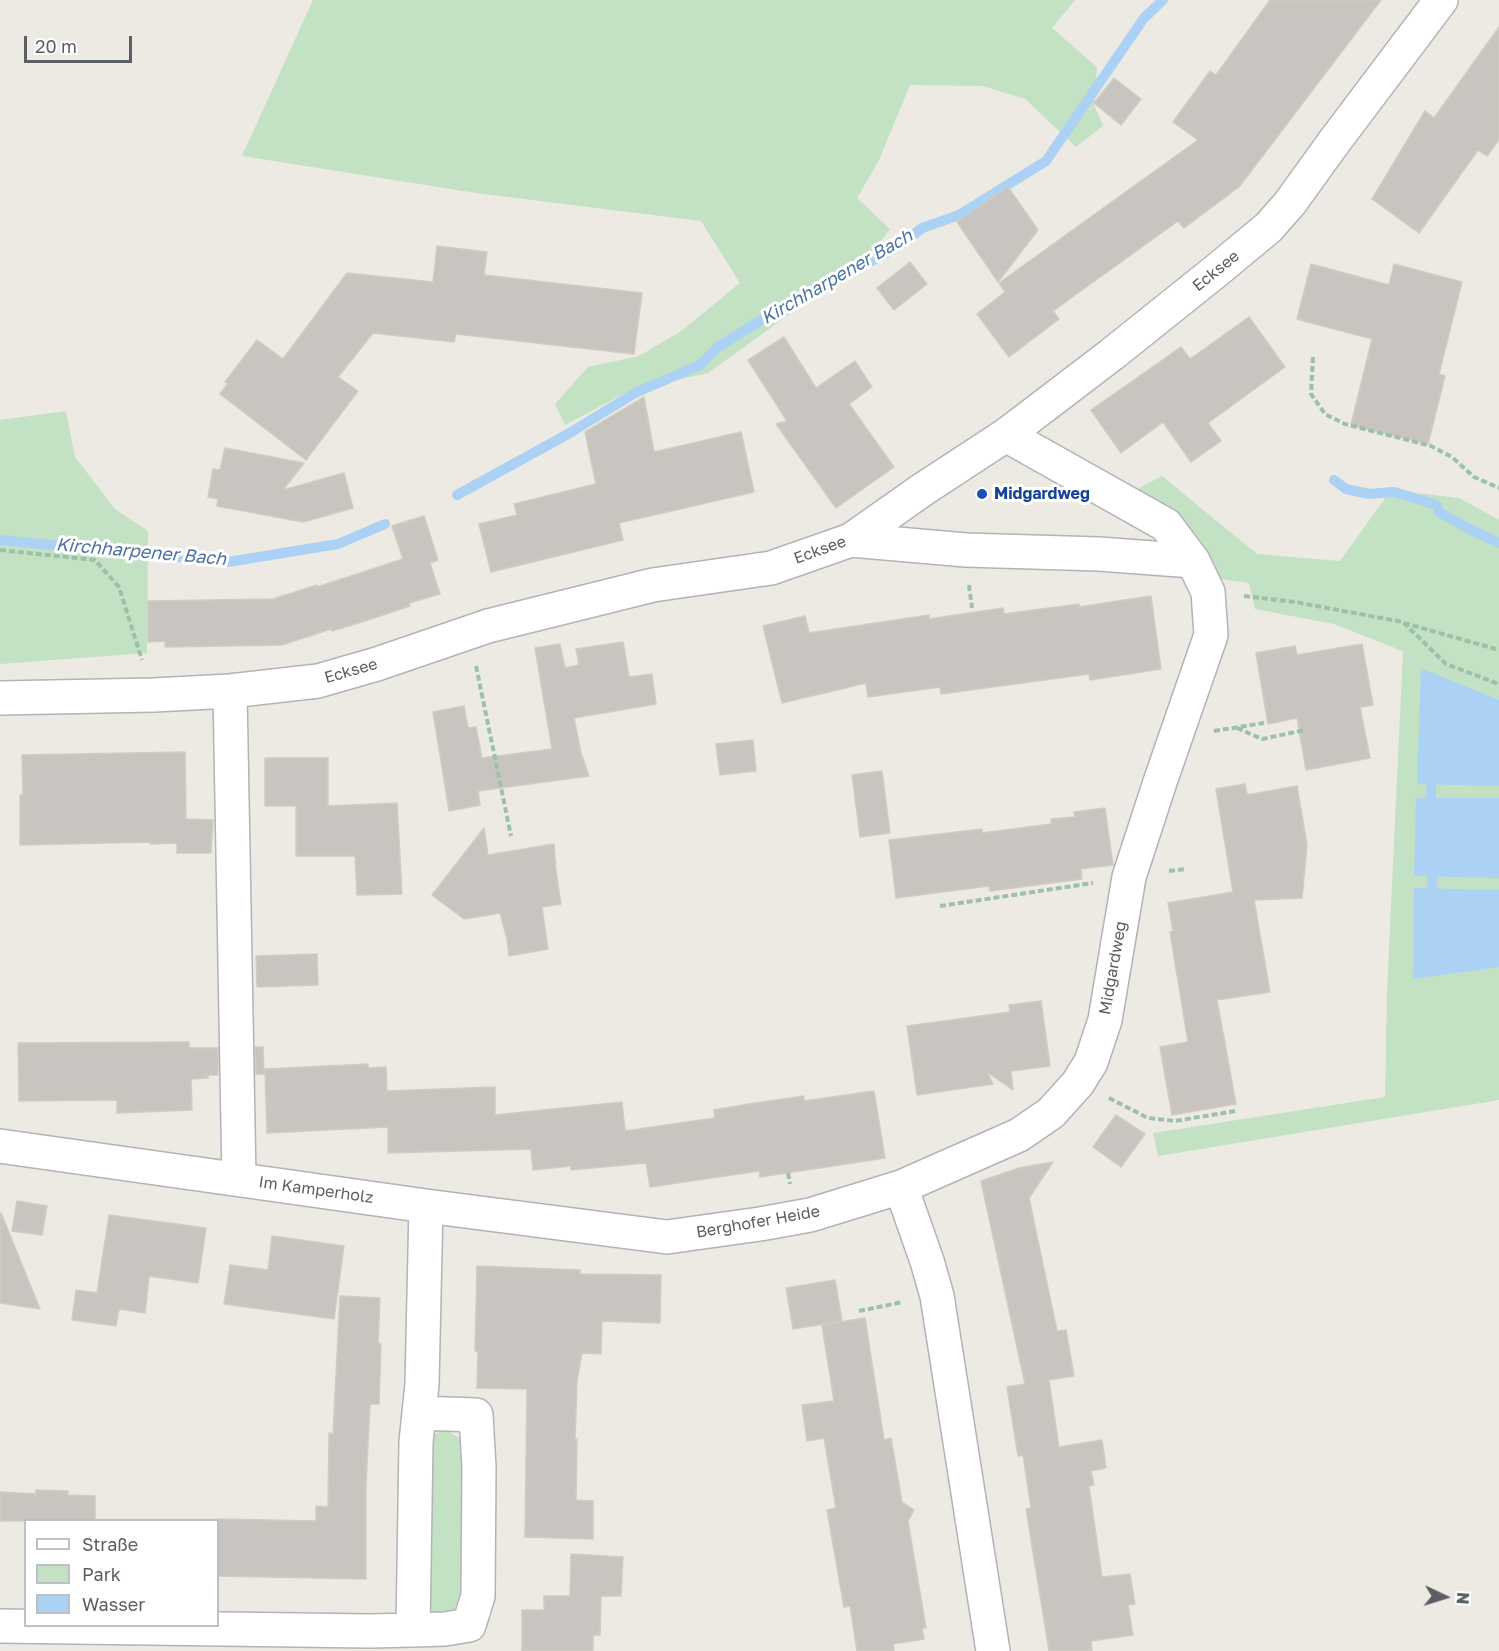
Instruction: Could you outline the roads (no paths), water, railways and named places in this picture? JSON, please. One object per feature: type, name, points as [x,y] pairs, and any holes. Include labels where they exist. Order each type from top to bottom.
[{"type":"street","name":"Ecksee","points":[[0,698],[230,691],[318,681],[376,664],[468,632],[653,585],[771,568],[850,540],[1006,435],[1128,341],[1269,227],[1290,203],[1440,0]]},
{"type":"street","name":"Midgardweg","points":[[901,1187],[1019,1135],[1051,1113],[1078,1083],[1091,1062],[1105,1020],[1129,877],[1211,635],[1208,592],[1193,561],[1166,525],[1006,435]]},
{"type":"street","points":[[850,540],[966,550],[1099,554],[1193,561]]},
{"type":"street","points":[[230,691],[239,1179]]},
{"type":"street","name":"Im Kamperholz","points":[[0,1146],[426,1206]]},
{"type":"street","points":[[901,1187],[937,1296],[993,1651]]},
{"type":"street","name":"Berghofer Heide","points":[[426,1206],[667,1237],[810,1215],[901,1187]]},
{"type":"street","points":[[413,1630],[416,1442],[422,1384],[426,1206]]},
{"type":"street","points":[[74,1627],[370,1631],[445,1629],[469,1625],[478,1596],[479,1467],[476,1415],[419,1413]]},
{"type":"street","points":[[0,1626],[24,1626]]},
{"type":"water","points":[[1421,668],[1499,700],[1499,786],[1417,784]]},
{"type":"water","points":[[1416,798],[1499,798],[1499,878],[1414,876]]},
{"type":"water","points":[[1414,888],[1499,890],[1499,967],[1413,979]]},
{"type":"waterway","name":"Kirchharpener Bach","points":[[457,495],[568,434],[635,393],[700,365],[718,347],[774,312],[902,244],[922,228],[959,215],[1046,161],[1144,18],[1163,0]]},
{"type":"waterway","points":[[1334,480],[1346,489],[1369,494],[1394,492],[1437,505],[1439,512],[1499,543]]},
{"type":"waterway","name":"Kirchharpener Bach","points":[[0,540],[228,562],[338,544],[385,524]]},
{"type":"waterway","points":[[1430,811],[1432,773]]},
{"type":"waterway","points":[[1432,862],[1432,901]]},
{"type":"place","name":"Midgardweg","points":[[982,494]]}]
